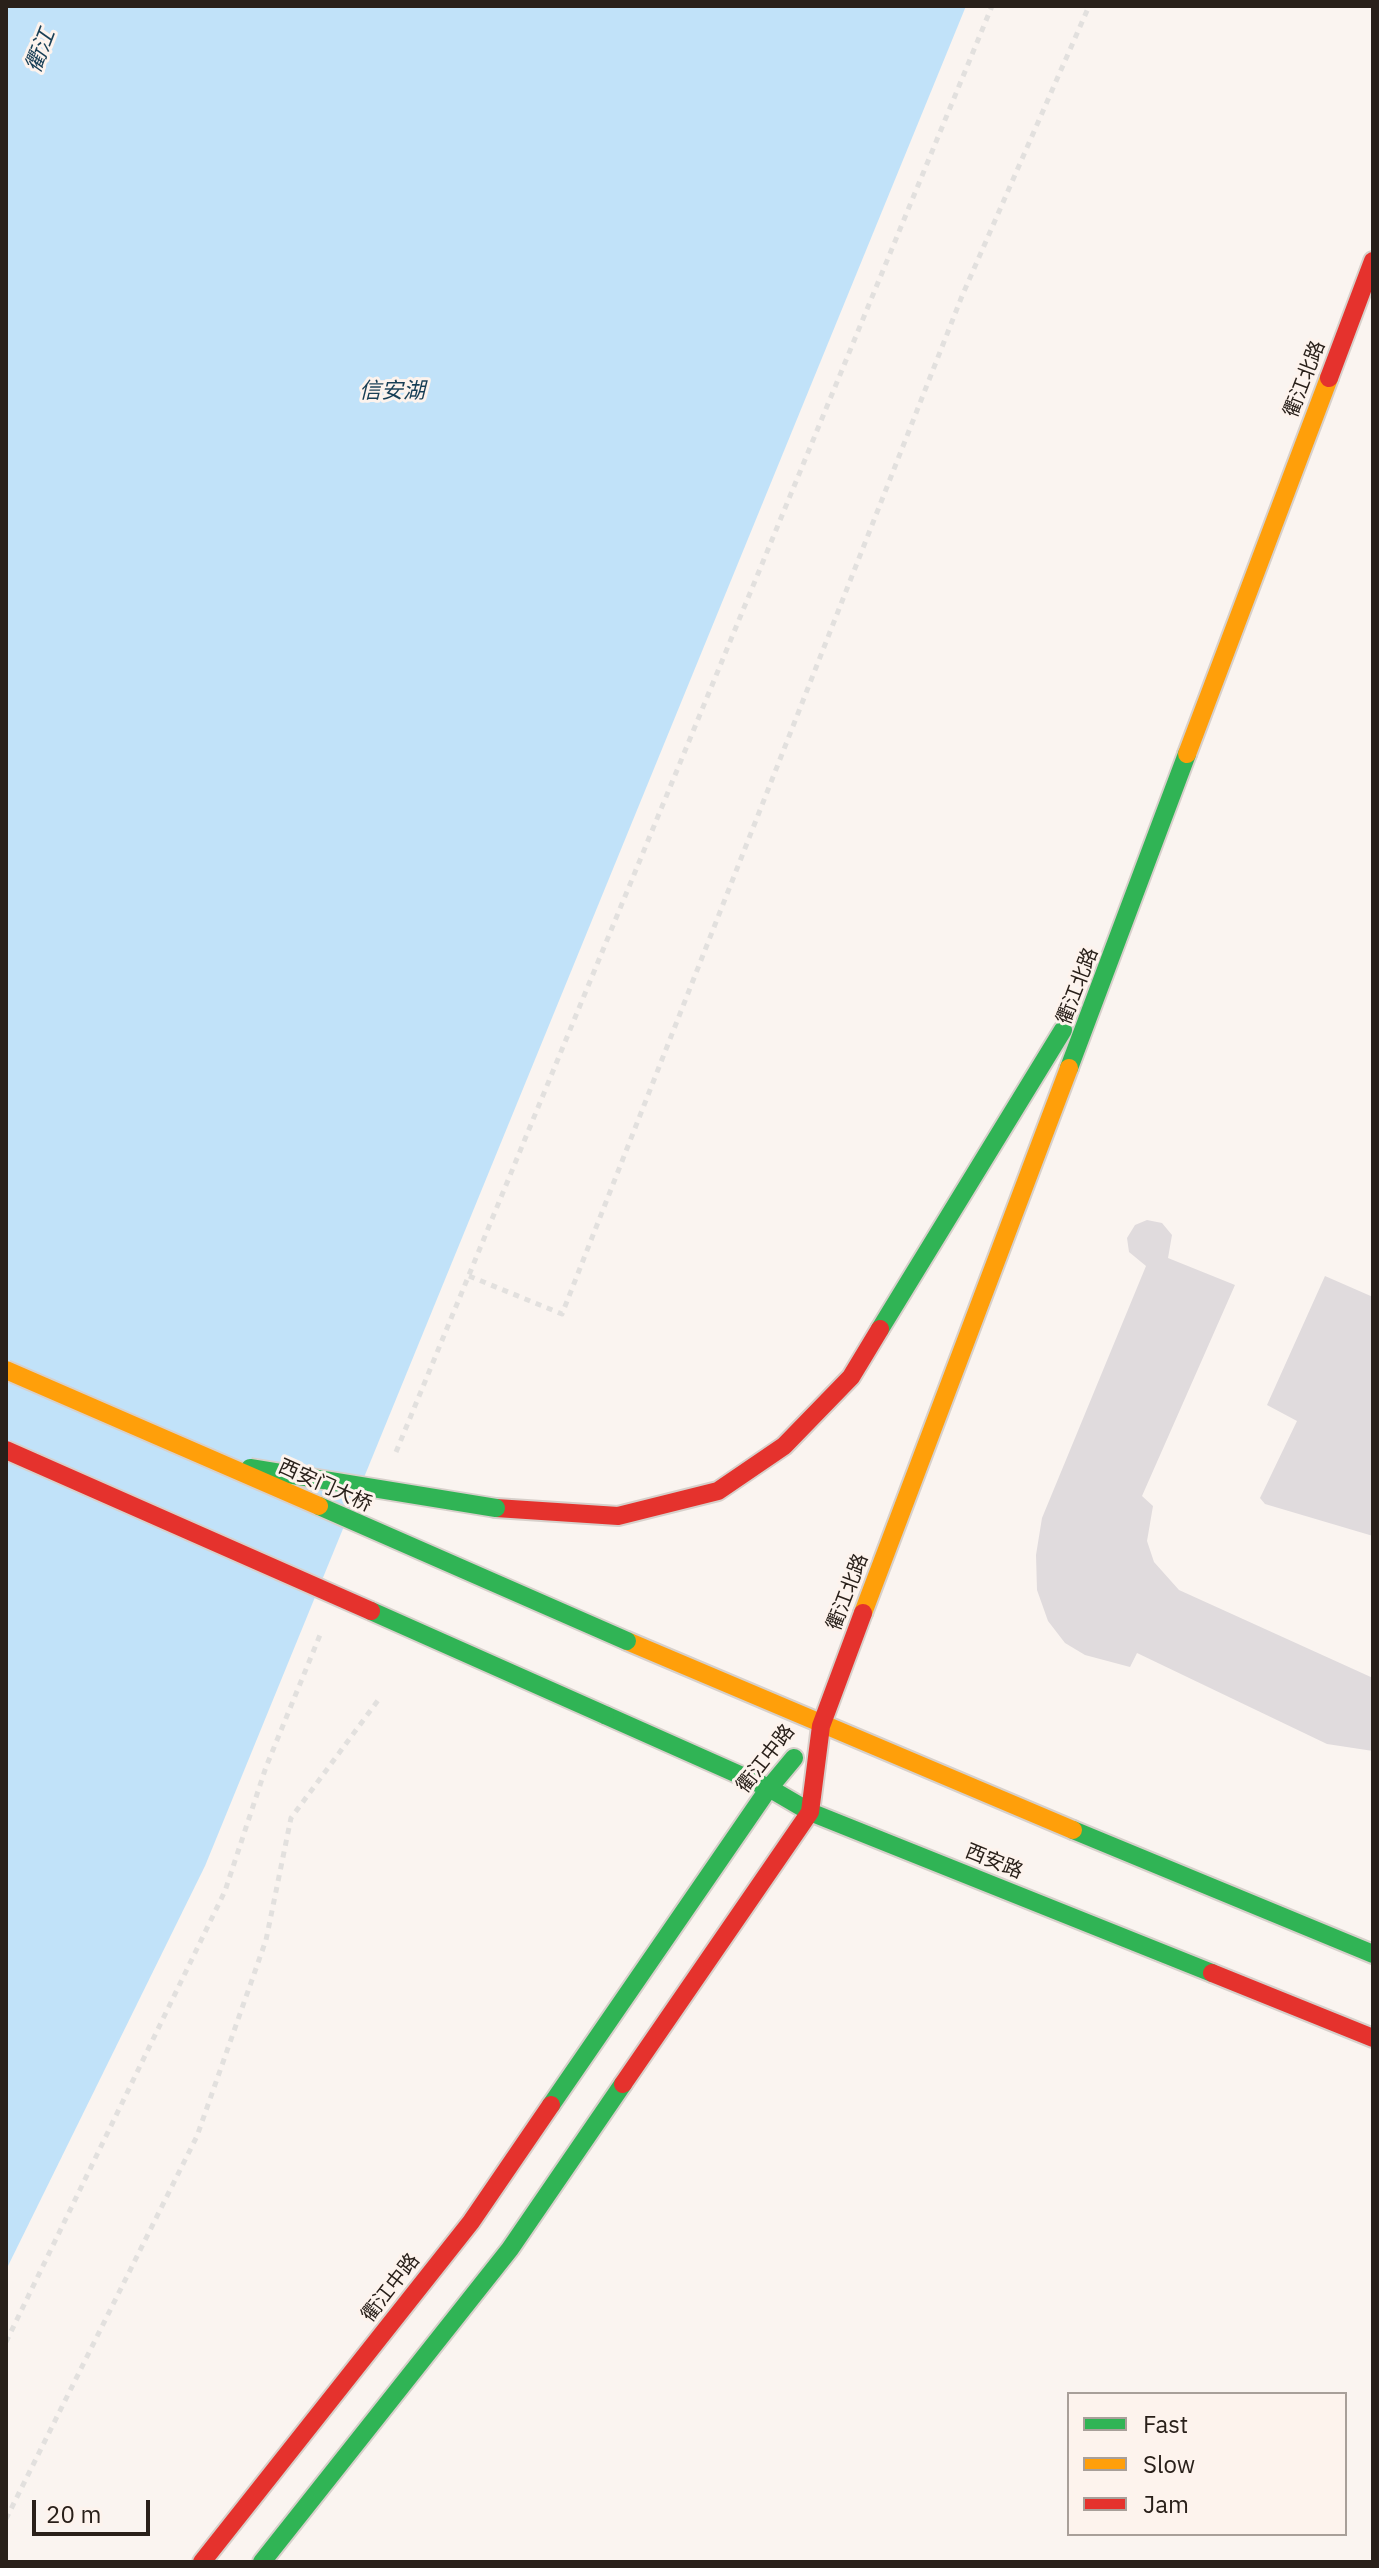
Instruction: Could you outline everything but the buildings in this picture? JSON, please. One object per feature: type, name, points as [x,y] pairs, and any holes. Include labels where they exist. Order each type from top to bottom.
[{"type":"main road","name":"衢江北路","points":[[821,1726],[1373,261]]},
{"type":"main road","points":[[219,1463],[496,1508],[618,1516],[718,1491],[784,1446],[851,1377],[1117,943]]},
{"type":"main road","name":"西安门大桥","points":[[6,1370],[821,1726]]},
{"type":"main road","name":"西安路","points":[[6,1450],[769,1788],[810,1812],[1373,2038]]},
{"type":"main road","points":[[821,1726],[1373,1954]]},
{"type":"main road","name":"衢江中路","points":[[202,2562],[471,2222],[769,1788],[821,1726]]},
{"type":"main road","name":"衢江中路","points":[[262,2562],[510,2249],[810,1812],[821,1726]]},
{"type":"path","points":[[391,1464],[992,6]]},
{"type":"path","points":[[469,1276],[562,1314],[962,296],[1089,6]]},
{"type":"path","points":[[6,2342],[225,1891],[266,1767],[325,1623]]},
{"type":"path","points":[[6,2519],[197,2136],[266,1940],[291,1818],[379,1699]]},
{"type":"water","name":"信安湖","points":[[6,6],[966,6],[205,1866],[6,2270]]},
{"type":"traffic: fast","points":[[1069,1068],[1187,754]]},
{"type":"traffic: fast","points":[[880,1329],[1063,1030]]},
{"type":"traffic: fast","points":[[250,1468],[496,1508]]},
{"type":"traffic: fast","points":[[319,1506],[627,1641]]},
{"type":"traffic: fast","points":[[371,1611],[605,1715]]},
{"type":"traffic: fast","points":[[605,1715],[769,1788],[810,1812],[1212,1973]]},
{"type":"traffic: fast","points":[[551,2105],[769,1788],[794,1758]]},
{"type":"traffic: fast","points":[[1073,1830],[1373,1954]]},
{"type":"traffic: fast","points":[[262,2562],[510,2249],[623,2084]]},
{"type":"traffic: slow","points":[[1187,754],[1329,378]]},
{"type":"traffic: slow","points":[[863,1613],[1069,1068]]},
{"type":"traffic: slow","points":[[6,1370],[319,1506]]},
{"type":"traffic: slow","points":[[627,1641],[1073,1830]]},
{"type":"traffic: jam","points":[[1329,378],[1373,261]]},
{"type":"traffic: jam","points":[[496,1508],[618,1516],[718,1491],[784,1446],[851,1377],[880,1329]]},
{"type":"traffic: jam","points":[[6,1450],[371,1611]]},
{"type":"traffic: jam","points":[[623,2084],[810,1812],[821,1726],[863,1613]]},
{"type":"traffic: jam","points":[[1212,1973],[1373,2038]]},
{"type":"traffic: jam","points":[[202,2562],[471,2222],[551,2105]]},
{"type":"water label","name":"衢江","points":[[41,51]]}]
